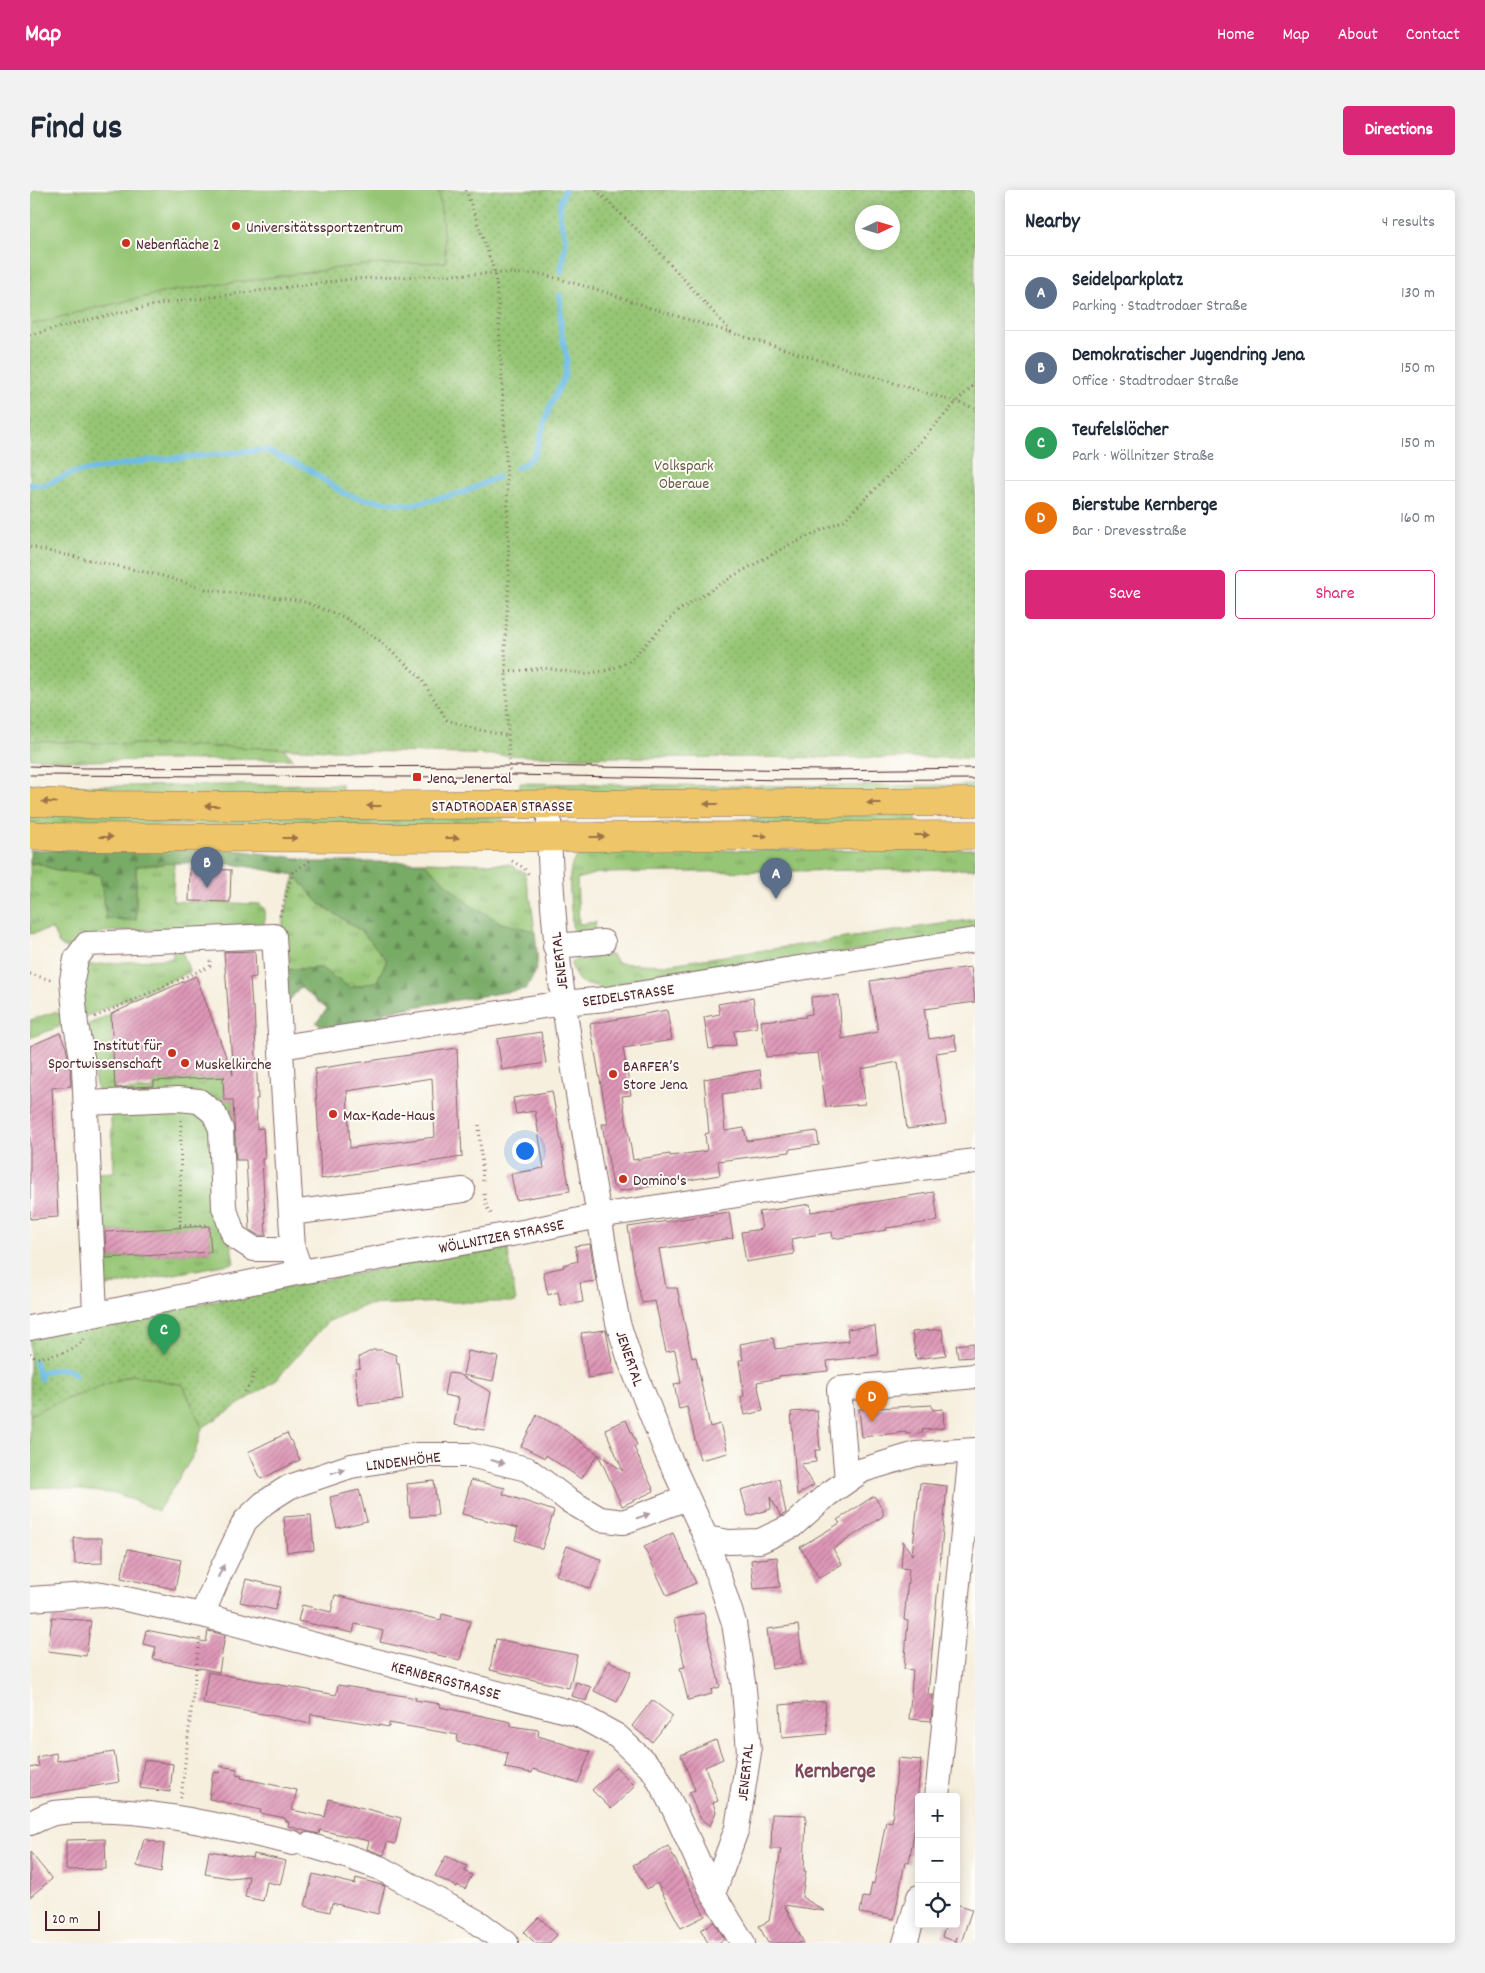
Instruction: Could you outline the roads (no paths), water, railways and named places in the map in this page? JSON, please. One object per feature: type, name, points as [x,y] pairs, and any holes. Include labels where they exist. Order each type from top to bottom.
[{"type":"main road","name":"STADTRODAER STRASSE","points":[[30,802],[221,806],[975,802]]},
{"type":"main road","name":"STADTRODAER STRASSE","points":[[30,835],[231,838],[549,838],[975,834]]},
{"type":"street","name":"JENERTAL","points":[[549,804],[555,946],[563,1003],[618,1323],[631,1363],[662,1442],[706,1538],[734,1623],[744,1689],[749,1752],[737,1828],[714,1894]]},
{"type":"street","points":[[95,1313],[84,1068],[76,1025],[72,980],[76,959],[88,944],[274,936],[293,1249],[301,1272]]},
{"type":"street","name":"SEIDELSTRASSE","points":[[281,1047],[975,940]]},
{"type":"street","points":[[555,946],[603,942]]},
{"type":"street","points":[[86,1103],[182,1099],[199,1101],[214,1113],[221,1129],[224,1207],[234,1236],[254,1249],[293,1249]]},
{"type":"street","name":"WÖLLNITZER STRASSE","points":[[30,1328],[95,1313],[301,1272],[528,1232],[599,1216],[883,1173],[975,1162]]},
{"type":"street","points":[[291,1213],[463,1190]]},
{"type":"street","points":[[846,1480],[839,1389],[975,1376]]},
{"type":"street","points":[[706,1538],[729,1542],[760,1541],[792,1526],[846,1480],[863,1470],[916,1454],[973,1450],[937,1793]]},
{"type":"street","name":"LINDENHÖHE","points":[[202,1615],[220,1572],[245,1522],[264,1503],[289,1487],[351,1466],[417,1455],[470,1454],[527,1469],[568,1500],[600,1518],[623,1522],[687,1498]]},
{"type":"street","name":"KERNBERGSTRASSE","points":[[30,1599],[102,1594],[202,1615],[577,1714],[617,1736],[654,1771],[714,1894],[743,1943]]},
{"type":"street","points":[[30,1823],[53,1813],[108,1811],[178,1819],[301,1844],[346,1856],[380,1868],[479,1922],[506,1943]]},
{"type":"street","points":[[905,1943],[915,1910]]},
{"type":"waterway","points":[[561,272],[566,240],[560,218],[560,203],[565,190]]},
{"type":"waterway","points":[[517,468],[535,454],[550,406],[565,376],[567,358],[561,331],[560,295]]},
{"type":"waterway","points":[[30,484],[42,486],[73,473],[145,461],[265,450],[308,469],[343,493],[362,499],[411,505],[465,492],[498,477]]},
{"type":"waterway","points":[[35,1362],[41,1379]]},
{"type":"waterway","points":[[38,1373],[57,1369],[69,1369],[75,1375]]},
{"type":"tram line","points":[[30,766],[85,768],[510,766],[825,770],[975,768]]},
{"type":"tram line","points":[[30,775],[417,777],[510,775],[786,780],[975,779]]},
{"type":"place","name":"Universitätssportzentrum","points":[[236,226]]},
{"type":"place","name":"Nebenfläche 2","points":[[126,243]]},
{"type":"place","name":"Jena, Jenertal","points":[[417,777]]},
{"type":"place","name":"Demokratischer Jugendring Jena","points":[[207,888]]},
{"type":"place","name":"Seidelparkplatz","points":[[776,899]]},
{"type":"place","name":"Institut für Sportwissenschaft","points":[[172,1053]]},
{"type":"place","name":"Muskelkirche","points":[[185,1063]]},
{"type":"place","name":"BARFER’S Store Jena","points":[[613,1074]]},
{"type":"place","name":"Max-Kade-Haus","points":[[333,1114]]},
{"type":"place","name":"Domino's","points":[[623,1179]]},
{"type":"place","name":"Teufelslöcher","points":[[164,1355]]},
{"type":"place","name":"Bierstube Kernberge","points":[[872,1422]]},
{"type":"district","name":"Kernberge","points":[[835,1770]]},
{"type":"park label","name":"Volkspark Oberaue","points":[[684,473]]}]
